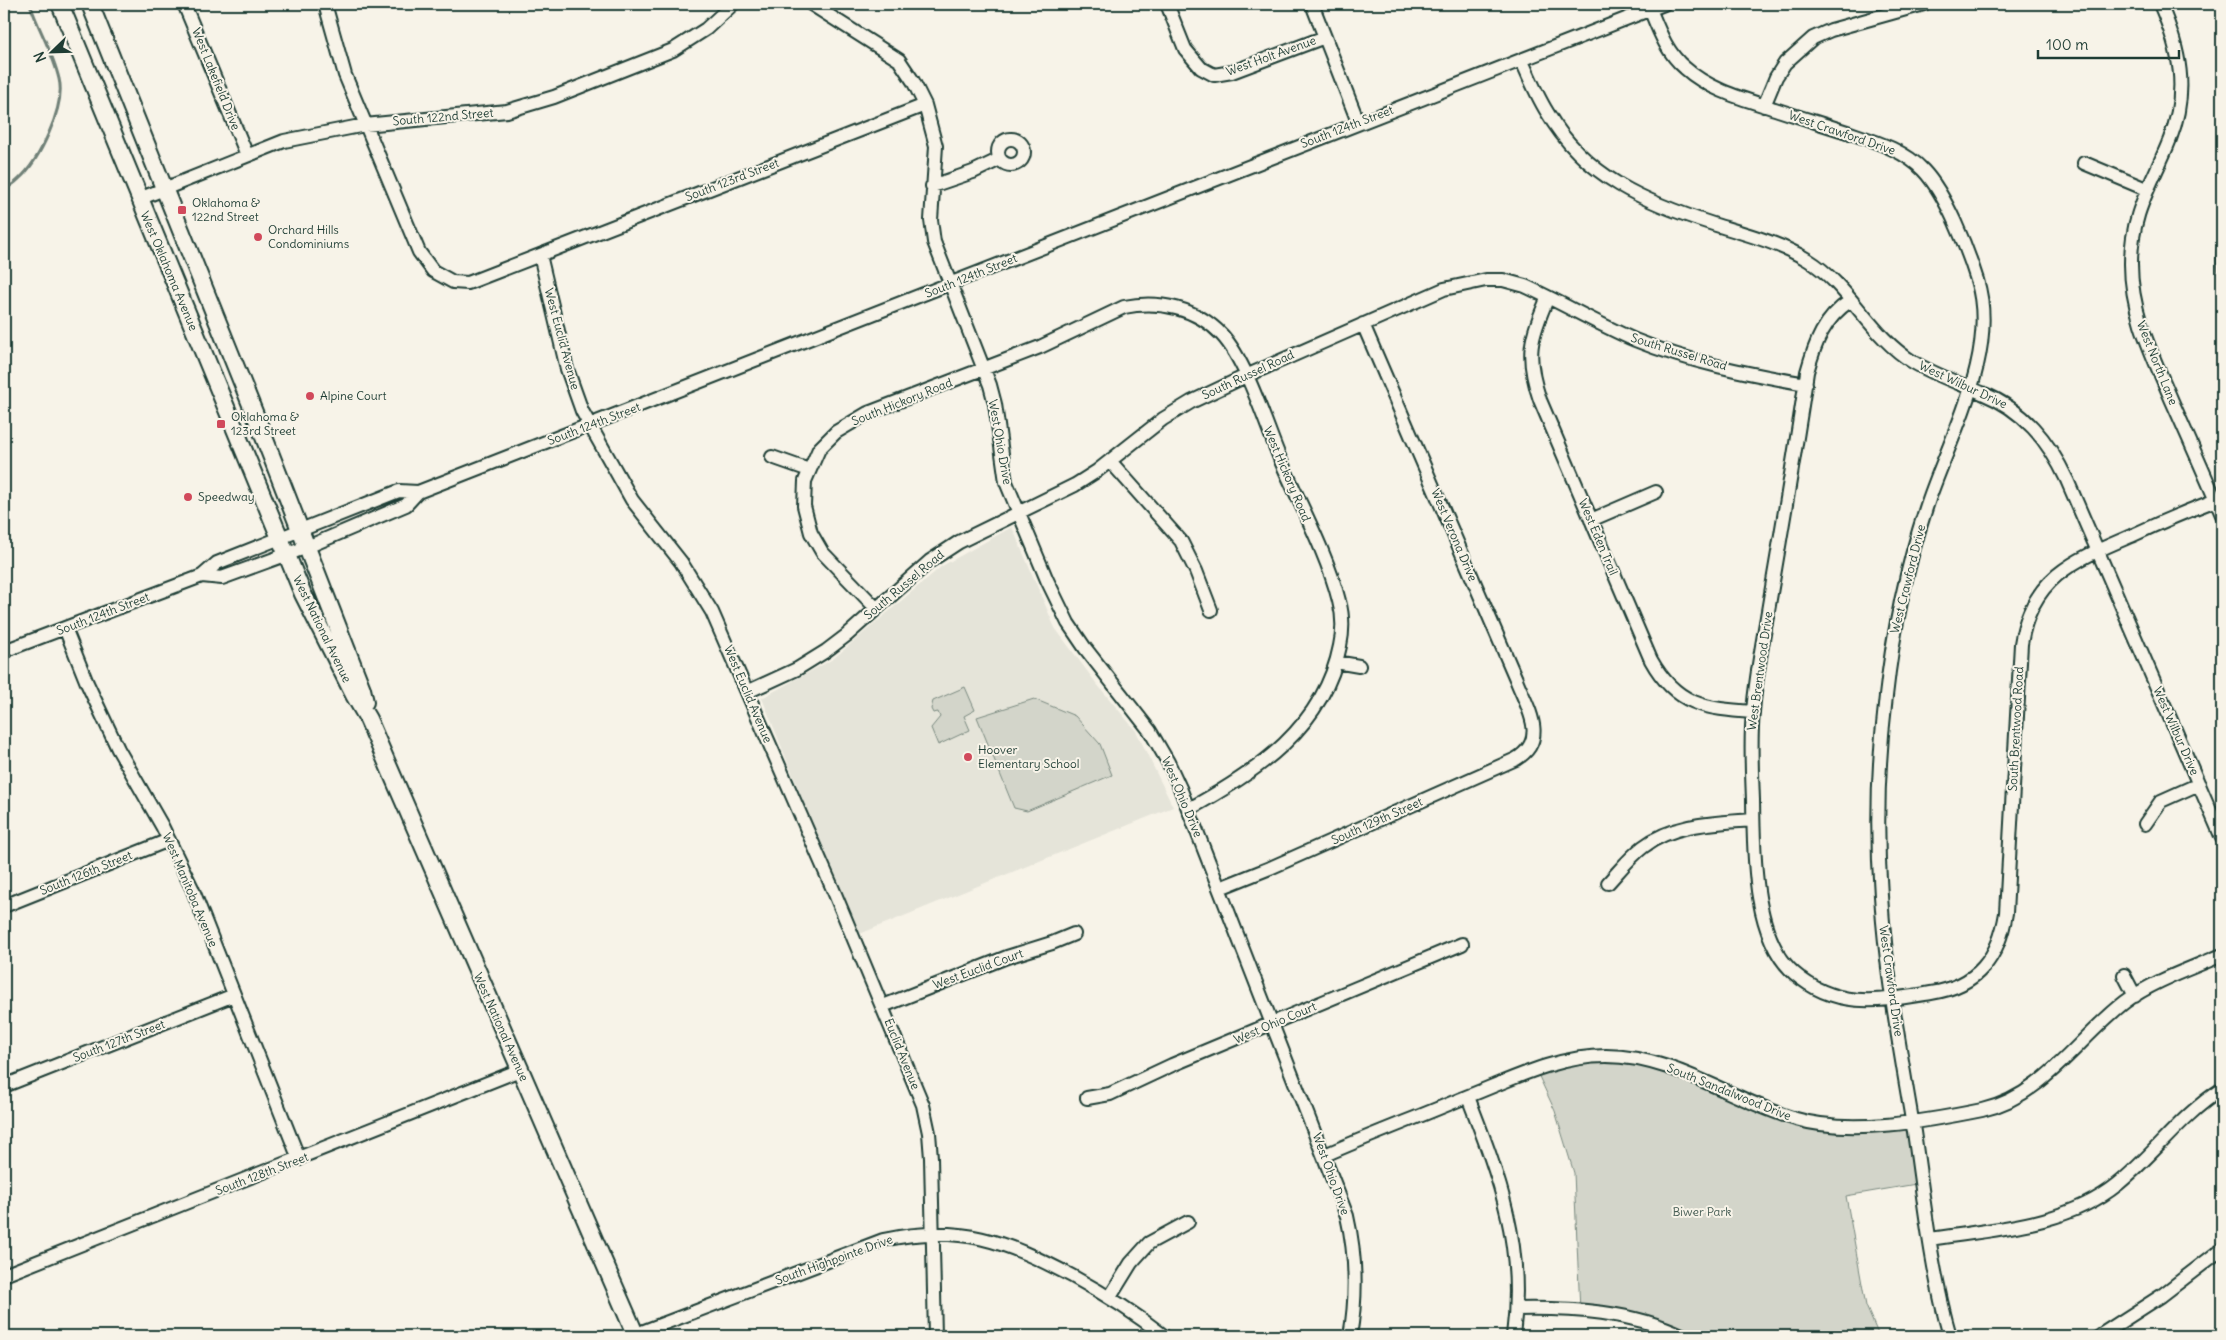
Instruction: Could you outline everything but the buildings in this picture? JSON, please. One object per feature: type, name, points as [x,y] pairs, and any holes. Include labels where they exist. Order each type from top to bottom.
[{"type":"main road","name":"West Oklahoma Avenue","points":[[60,4],[279,537]]},
{"type":"main road","name":"West Oklahoma Avenue","points":[[90,4],[300,530]]},
{"type":"main road","name":"West National Avenue","points":[[300,530],[362,689],[368,719]]},
{"type":"main road","name":"West National Avenue","points":[[279,537],[308,602],[354,695],[368,719],[635,1336]]},
{"type":"street","name":"West Lakefield Drive","points":[[184,4],[247,155]]},
{"type":"street","points":[[325,4],[345,74],[365,125],[419,252],[433,271],[453,282],[468,284],[540,255]]},
{"type":"street","name":"South 122nd Street","points":[[139,199],[284,141],[365,125],[507,111],[554,97],[673,50],[706,29],[733,4]]},
{"type":"street","name":"West Ohio Drive","points":[[811,4],[899,60],[913,81],[925,105],[936,146],[931,220],[934,242],[984,369],[995,404],[1006,482],[1068,623],[1158,744],[1189,809],[1347,1216],[1354,1250],[1355,1281],[1350,1336]]},
{"type":"street","name":"West Holt Avenue","points":[[1167,4],[1185,49],[1201,68],[1214,75],[1232,72],[1325,36]]},
{"type":"street","points":[[1312,4],[1358,122]]},
{"type":"street","name":"South 124th Street","points":[[4,652],[202,576],[217,563],[279,537],[399,491],[418,492],[590,426],[1358,122],[1664,4]]},
{"type":"street","points":[[1764,106],[1776,77],[1785,63],[1813,38],[1831,30],[1924,4]]},
{"type":"street","name":"West North Lane","points":[[2160,4],[2172,31],[2177,50],[2180,71],[2180,98],[2170,140],[2146,189],[2137,217],[2132,248],[2132,282],[2139,320],[2222,515]]},
{"type":"street","name":"West Crawford Drive","points":[[1650,9],[1663,39],[1686,70],[1718,89],[1764,106],[1867,138],[1894,149],[1912,160],[1934,184],[1967,252],[1981,299],[1983,313],[1982,337],[1970,388],[1926,507],[1900,608],[1885,698],[1879,769],[1880,895],[1893,999],[1930,1239],[1941,1302],[1950,1336]]},
{"type":"street","name":"West Wilbur Drive","points":[[1522,60],[1547,114],[1565,138],[1589,164],[1615,184],[1679,213],[1793,252],[1821,269],[1872,327],[1896,351],[1934,374],[1970,388],[2011,408],[2038,432],[2060,466],[2222,838]]},
{"type":"street","name":"South 123rd Street","points":[[540,255],[925,105]]},
{"type":"street","points":[[932,186],[973,172],[1000,159]]},
{"type":"street","points":[[2084,163],[2146,189]]},
{"type":"street","name":"West Euclid Avenue","points":[[540,255],[568,370],[582,411],[632,500],[681,562],[704,597],[748,692],[830,883]]},
{"type":"street","name":"South Russel Road","points":[[748,692],[797,669],[826,651],[937,556],[969,536],[1075,485],[1163,419],[1191,402],[1444,289],[1475,281],[1496,280],[1512,282],[1649,345],[1711,364],[1806,384]]},
{"type":"street","name":"West Eden Trail","points":[[1548,297],[1534,334],[1530,352],[1532,378],[1651,660],[1667,684],[1692,703],[1753,712]]},
{"type":"street","name":"West Brentwood Drive","points":[[1850,300],[1838,310],[1821,332],[1812,355],[1806,384],[1753,712],[1751,746],[1754,820],[1761,902],[1768,931],[1781,958],[1806,983],[1832,995],[1865,1001],[1893,999]]},
{"type":"street","name":"West Hickory Road","points":[[984,369],[1067,334],[1115,310],[1148,304],[1178,308],[1208,322],[1230,345],[1246,376],[1336,588],[1342,623],[1340,646],[1336,662],[1320,698],[1292,738],[1281,749],[1236,782],[1189,809]]},
{"type":"street","name":"West Verona Drive","points":[[1363,324],[1516,679],[1533,725],[1534,740],[1530,746]]},
{"type":"street","name":"South Hickory Road","points":[[876,608],[822,552],[811,533],[806,518],[804,496],[809,470],[815,455],[826,441],[868,414],[984,369]]},
{"type":"street","points":[[772,457],[809,470]]},
{"type":"street","points":[[1110,460],[1180,541],[1193,564],[1212,610]]},
{"type":"street","name":"South 124th Street","points":[[202,576],[222,578],[307,547],[406,505],[418,492]]},
{"type":"street","points":[[1591,520],[1656,492]]},
{"type":"street","name":"South Brentwood Road","points":[[1893,999],[1937,992],[1958,986],[1978,972],[1999,945],[2006,913],[2021,644],[2025,622],[2036,598],[2060,570],[2097,550],[2216,500]]},
{"type":"street","name":"West Manitoba Avenue","points":[[65,628],[87,683],[118,749],[169,840],[192,888],[299,1159]]},
{"type":"street","points":[[1336,662],[1359,666]]},
{"type":"street","name":"South 129th Street","points":[[1220,888],[1270,868],[1516,758],[1530,746]]},
{"type":"street","points":[[2145,824],[2161,801],[2199,784]]},
{"type":"street","points":[[1608,883],[1644,846],[1675,830],[1691,826],[1754,820]]},
{"type":"street","name":"South 126th Street","points":[[4,906],[169,840]]},
{"type":"street","name":"Euclid Avenue","points":[[830,883],[912,1075],[927,1121],[931,1158],[935,1336]]},
{"type":"street","name":"West Euclid Court","points":[[883,1006],[1007,957],[1074,934]]},
{"type":"street","name":"West Ohio Court","points":[[1087,1098],[1110,1094],[1172,1065],[1273,1025],[1462,944]]},
{"type":"street","name":"South Sandalwood Drive","points":[[1324,1155],[1548,1065],[1570,1059],[1608,1056],[1628,1057],[1663,1065],[1800,1120],[1842,1126],[1869,1126],[1912,1121],[1984,1109],[2024,1094],[2048,1076],[2097,1026],[2135,996],[2155,984],[2222,955]]},
{"type":"street","points":[[2124,975],[2135,996]]},
{"type":"street","name":"South 127th Street","points":[[4,1086],[234,995]]},
{"type":"street","name":"South 128th Street","points":[[4,1275],[520,1070]]},
{"type":"street","points":[[1930,1239],[2038,1222],[2078,1209],[2117,1185],[2182,1121],[2222,1089]]},
{"type":"street","points":[[1468,1097],[1496,1171],[1509,1217],[1516,1273],[1514,1336]]},
{"type":"street","points":[[1110,1298],[1131,1263],[1144,1248],[1156,1238],[1188,1222]]},
{"type":"street","name":"South Highpointe Drive","points":[[635,1336],[859,1248],[898,1237],[932,1234],[962,1235],[1006,1244],[1035,1257],[1110,1298],[1164,1336]]},
{"type":"street","points":[[2099,1336],[2161,1296],[2222,1249]]},
{"type":"street","points":[[1516,1309],[1616,1314],[1650,1322],[1684,1336]]},
{"type":"shaded area","name":"Hoover Elementary School","points":[[1012,527],[1055,628],[1096,683],[1136,731],[1173,807],[857,935],[762,698],[833,659],[942,566]]},
{"type":"green space","points":[[965,687],[975,710],[964,716],[970,730],[938,745],[931,728],[940,717],[938,712],[933,713],[931,709],[933,701]]},
{"type":"green space","points":[[1034,699],[1075,716],[1100,744],[1112,775],[1027,811],[1014,808],[977,717]]},
{"type":"green space","name":"Biwer Park","points":[[1628,1057],[1800,1120],[1912,1121],[1922,1183],[1846,1196],[1866,1306],[1879,1336],[1684,1336],[1580,1311],[1574,1173],[1555,1111],[1536,1070]]},
{"type":"waterway","points":[[4,190],[19,179],[35,160],[55,118],[59,103],[59,79],[30,4]]},
{"type":"waterway","points":[[2222,228],[2217,257],[2222,286]]},
{"type":"place","name":"Oklahoma & 122nd Street","points":[[182,210]]},
{"type":"place","name":"Orchard Hills Condominiums","points":[[258,237]]},
{"type":"place","name":"Alpine Court","points":[[310,396]]},
{"type":"place","name":"Oklahoma & 123rd Street","points":[[221,424]]},
{"type":"place","name":"Speedway","points":[[188,497]]},
{"type":"place","name":"Hoover Elementary School","points":[[968,757]]}]
